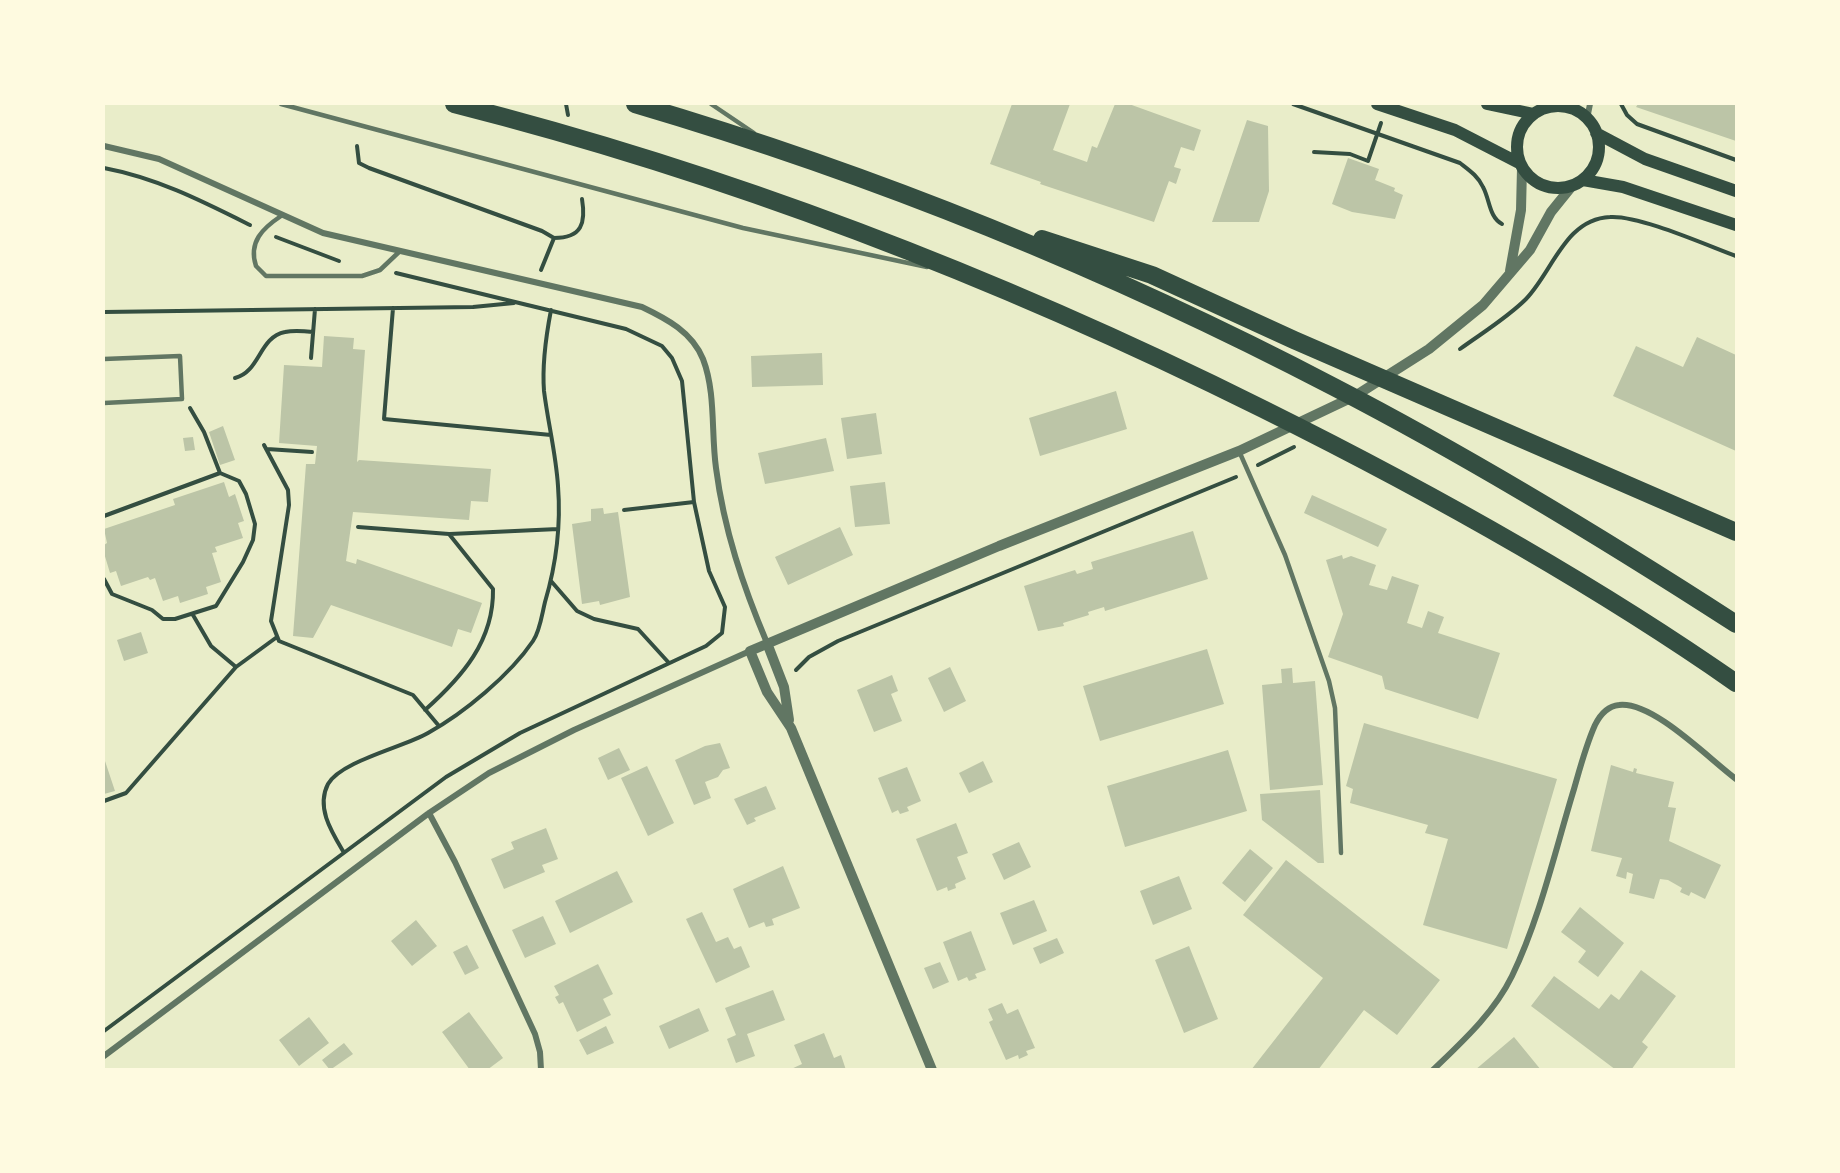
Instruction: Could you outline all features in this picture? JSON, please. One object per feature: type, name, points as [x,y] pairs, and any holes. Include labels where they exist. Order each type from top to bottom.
[{"type":"highway","points":[[454,104],[580,137],[821,217],[979,279],[1196,376],[1430,495],[1534,555],[1737,683]]},
{"type":"highway","points":[[635,104],[771,145],[878,185],[1124,286],[1334,387],[1536,499],[1737,624]]},
{"type":"highway","points":[[878,185],[1152,275],[1294,340],[1737,532]]},
{"type":"main road","points":[[1377,104],[1455,130],[1521,166],[1529,177],[1549,188],[1577,183],[1623,187],[1737,225]]},
{"type":"main road","points":[[1487,104],[1534,114]]},
{"type":"main road","points":[[1521,166],[1517,141],[1520,131],[1534,114],[1552,105],[1570,108],[1587,119],[1599,143],[1596,164],[1577,183]]},
{"type":"main road","points":[[1596,133],[1645,159],[1737,191]]},
{"type":"street","points":[[1587,119],[1590,104]]},
{"type":"street","points":[[104,146],[159,159],[229,189],[281,216],[323,234],[642,307],[680,328],[696,346],[707,374],[716,467],[724,517],[737,567],[784,687],[791,728]]},
{"type":"street","points":[[1510,272],[1521,210],[1521,166]]},
{"type":"street","points":[[104,1056],[429,813],[527,753],[767,643],[999,546],[1251,446],[1346,401],[1405,366],[1453,332],[1483,305],[1530,250],[1551,212],[1577,183]]},
{"type":"street","points":[[750,651],[766,692],[791,728],[932,1070]]},
{"type":"street","points":[[1433,1070],[1479,1024],[1511,978],[1533,921],[1580,768],[1596,724],[1604,711],[1619,705],[1644,711],[1674,730],[1737,779]]},
{"type":"street","points":[[429,813],[455,862],[535,1034],[540,1052],[541,1070]]},
{"type":"lane","points":[[281,104],[743,228],[979,279]]},
{"type":"lane","points":[[711,104],[771,145]]},
{"type":"lane","points":[[281,216],[262,230],[255,244],[253,259],[255,266],[266,276],[362,276],[380,270],[399,252]]},
{"type":"lane","points":[[104,359],[180,356],[182,399],[104,403]]},
{"type":"lane","points":[[1239,451],[1285,555],[1329,681],[1335,708],[1341,853]]},
{"type":"path","points":[[1293,104],[1378,132],[1460,163],[1475,175],[1483,187],[1492,216],[1498,223],[1508,227]]},
{"type":"path","points":[[1622,104],[1627,115],[1637,124],[1737,160]]},
{"type":"path","points":[[1314,152],[1350,154],[1368,161],[1378,132]]},
{"type":"path","points":[[357,146],[358,160],[369,168],[554,238],[565,238],[577,231],[585,219],[584,212]]},
{"type":"path","points":[[104,168],[145,178],[183,191],[296,246],[346,263]]},
{"type":"path","points":[[1563,246],[1583,225],[1597,218],[1619,217],[1737,256]]},
{"type":"path","points":[[540,272],[554,238]]},
{"type":"path","points":[[380,270],[551,310],[639,334],[662,346],[672,358],[684,394],[694,502],[709,571],[725,607]]},
{"type":"path","points":[[104,312],[473,307],[518,302]]},
{"type":"path","points":[[393,308],[384,419],[551,435]]},
{"type":"path","points":[[311,358],[315,309]]},
{"type":"path","points":[[343,851],[329,829],[325,813],[325,792],[334,776],[439,726],[511,668],[535,639],[551,580],[558,529],[558,486],[544,389],[546,334],[551,310]]},
{"type":"path","points":[[235,378],[249,372],[264,348],[283,332],[313,332]]},
{"type":"path","points":[[182,399],[204,432],[220,473]]},
{"type":"path","points":[[312,452],[265,447],[288,490],[289,505],[271,621],[277,637],[279,641],[298,651],[413,694],[439,726]]},
{"type":"path","points":[[788,674],[815,653],[838,640],[1248,472],[1270,458]]},
{"type":"path","points":[[104,516],[220,473],[239,481],[246,494],[255,524],[253,540],[223,597],[216,606],[193,615],[163,619],[152,610],[112,594],[104,579]]},
{"type":"path","points":[[624,510],[694,502]]},
{"type":"path","points":[[358,527],[449,534],[558,529]]},
{"type":"path","points":[[425,710],[450,688],[470,664],[483,644],[494,607],[493,589],[449,534]]},
{"type":"path","points":[[551,580],[577,611],[594,619],[638,629],[669,663]]},
{"type":"path","points":[[193,615],[211,646],[236,667]]},
{"type":"path","points":[[104,801],[126,793],[236,667],[277,637]]},
{"type":"building","points":[[1012,104],[1070,104],[1053,150],[1087,162],[1092,146],[1097,148],[1115,104],[1129,104],[1201,130],[1194,151],[1181,147],[1174,167],[1181,169],[1176,184],[1169,181],[1154,222],[1040,184],[1041,182],[990,164]]},
{"type":"building","points":[[1638,104],[1736,104],[1736,141],[1636,107]]},
{"type":"building","points":[[1247,120],[1268,126],[1269,191],[1259,222],[1212,222]]},
{"type":"building","points":[[1348,158],[1379,169],[1375,180],[1395,188],[1394,191],[1403,195],[1395,219],[1352,212],[1332,204]]},
{"type":"building","points":[[324,336],[354,338],[353,349],[365,350],[357,462],[359,460],[491,469],[488,502],[471,501],[469,520],[353,512],[346,561],[356,564],[357,559],[482,603],[471,633],[458,629],[452,647],[331,605],[313,638],[293,636],[306,464],[315,464],[317,446],[279,443],[284,365],[322,367]]},
{"type":"building","points":[[1697,337],[1736,355],[1736,451],[1613,396],[1636,346],[1683,367]]},
{"type":"building","points":[[822,353],[823,385],[752,387],[751,356]]},
{"type":"building","points":[[1116,391],[1127,429],[1040,456],[1029,418]]},
{"type":"building","points":[[876,413],[882,454],[847,459],[841,418]]},
{"type":"building","points":[[223,426],[235,460],[220,465],[209,432]]},
{"type":"building","points":[[193,437],[195,450],[185,451],[183,438]]},
{"type":"building","points":[[826,438],[834,471],[765,484],[758,453]]},
{"type":"building","points":[[224,482],[229,497],[235,494],[244,521],[238,523],[243,538],[215,547],[217,552],[212,553],[221,582],[206,587],[208,594],[180,603],[178,596],[163,601],[155,578],[150,580],[148,577],[121,586],[116,571],[110,573],[104,553],[104,545],[107,543],[104,529],[175,505],[173,499]]},
{"type":"building","points":[[885,482],[890,524],[855,527],[850,486]]},
{"type":"building","points":[[1312,495],[1387,529],[1378,547],[1304,513]]},
{"type":"building","points":[[603,508],[604,514],[618,512],[630,597],[600,605],[599,601],[582,604],[572,524],[591,521],[591,509]]},
{"type":"building","points":[[840,527],[853,555],[788,585],[775,557]]},
{"type":"building","points":[[1193,531],[1208,579],[1105,611],[1104,607],[1088,612],[1089,615],[1063,623],[1064,626],[1038,631],[1024,586],[1075,570],[1077,574],[1093,569],[1091,562]]},
{"type":"building","points":[[1342,555],[1343,559],[1351,556],[1376,565],[1369,585],[1387,590],[1392,576],[1419,585],[1407,623],[1422,628],[1428,611],[1444,617],[1438,633],[1500,653],[1478,719],[1385,689],[1382,676],[1328,657],[1343,614],[1326,560]]},
{"type":"building","points":[[141,632],[148,653],[124,661],[117,640]]},
{"type":"building","points":[[1207,649],[1224,704],[1100,741],[1083,686]]},
{"type":"building","points":[[950,667],[966,701],[944,712],[928,678]]},
{"type":"building","points":[[1292,668],[1293,683],[1315,681],[1323,785],[1270,790],[1262,685],[1282,683],[1281,669]]},
{"type":"building","points":[[892,675],[898,691],[891,694],[902,721],[874,732],[857,690]]},
{"type":"building","points":[[1364,723],[1557,779],[1507,949],[1423,925],[1448,839],[1425,833],[1428,825],[1350,803],[1353,789],[1346,786]]},
{"type":"building","points":[[720,743],[730,768],[723,770],[718,777],[705,782],[711,798],[694,805],[675,760],[705,746]]},
{"type":"building","points":[[619,748],[630,770],[608,780],[598,758]]},
{"type":"building","points":[[1228,750],[1247,811],[1125,847],[1107,786]]},
{"type":"building","points":[[104,758],[115,791],[104,794]]},
{"type":"building","points":[[983,761],[993,782],[969,793],[959,773]]},
{"type":"building","points":[[1611,765],[1633,772],[1634,768],[1637,769],[1636,773],[1674,782],[1668,807],[1676,808],[1669,841],[1721,865],[1705,899],[1691,892],[1689,896],[1680,892],[1682,888],[1668,880],[1660,879],[1654,899],[1629,893],[1633,874],[1627,872],[1626,879],[1616,876],[1622,858],[1591,851]]},
{"type":"building","points":[[647,766],[674,823],[648,836],[621,778]]},
{"type":"building","points":[[907,767],[921,801],[907,807],[909,811],[900,814],[898,810],[892,813],[878,778]]},
{"type":"building","points":[[766,786],[776,809],[754,818],[756,821],[747,825],[734,799]]},
{"type":"building","points":[[1320,790],[1324,863],[1318,863],[1262,820],[1260,794]]},
{"type":"building","points":[[956,823],[968,853],[957,857],[966,879],[955,884],[956,888],[948,891],[947,887],[937,891],[916,839]]},
{"type":"building","points":[[546,828],[558,859],[542,865],[545,872],[504,889],[491,859],[514,849],[511,842]]},
{"type":"building","points":[[1019,842],[1031,867],[1004,880],[992,854]]},
{"type":"building","points":[[1250,849],[1273,868],[1245,902],[1222,883]]},
{"type":"building","points":[[1286,860],[1440,980],[1397,1035],[1364,1010],[1318,1070],[1251,1070],[1323,978],[1243,915]]},
{"type":"building","points":[[783,866],[800,908],[772,919],[774,925],[766,927],[764,922],[749,928],[733,889]]},
{"type":"building","points":[[617,871],[633,902],[570,933],[555,901]]},
{"type":"building","points":[[1179,876],[1192,909],[1153,925],[1140,891]]},
{"type":"building","points":[[1034,900],[1047,931],[1013,945],[1000,913]]},
{"type":"building","points":[[1580,907],[1624,943],[1598,977],[1578,962],[1586,951],[1561,932]]},
{"type":"building","points":[[702,912],[716,942],[728,937],[734,949],[741,946],[750,967],[716,983],[686,919]]},
{"type":"building","points":[[543,916],[556,944],[525,958],[512,930]]},
{"type":"building","points":[[416,920],[437,946],[412,966],[391,941]]},
{"type":"building","points":[[971,931],[986,970],[975,974],[977,978],[969,981],[967,977],[958,981],[943,942]]},
{"type":"building","points":[[1057,938],[1064,953],[1040,964],[1033,948]]},
{"type":"building","points":[[467,945],[479,968],[465,975],[453,952]]},
{"type":"building","points":[[1189,946],[1218,1019],[1184,1033],[1155,960]]},
{"type":"building","points":[[940,962],[949,982],[933,989],[924,968]]},
{"type":"building","points":[[598,964],[613,994],[603,999],[611,1015],[577,1032],[563,1002],[559,1004],[555,997],[559,995],[554,986]]},
{"type":"building","points":[[1641,970],[1676,996],[1642,1042],[1648,1047],[1631,1070],[1616,1070],[1531,1006],[1554,976],[1599,1009],[1611,994],[1619,1000]]},
{"type":"building","points":[[773,990],[785,1020],[747,1034],[755,1056],[736,1063],[727,1039],[736,1035],[725,1008]]},
{"type":"building","points":[[1002,1003],[1007,1014],[1018,1009],[1035,1048],[1026,1051],[1028,1055],[1019,1059],[1018,1055],[1006,1060],[989,1022],[993,1020],[988,1009]]},
{"type":"building","points":[[699,1008],[709,1031],[669,1049],[659,1026]]},
{"type":"building","points":[[469,1012],[503,1058],[487,1070],[470,1070],[442,1032]]},
{"type":"building","points":[[309,1017],[329,1043],[299,1066],[279,1040]]},
{"type":"building","points":[[606,1026],[614,1043],[587,1055],[579,1040]]},
{"type":"building","points":[[824,1033],[834,1058],[841,1055],[846,1070],[789,1070],[802,1064],[794,1045]]},
{"type":"building","points":[[1514,1037],[1541,1070],[1475,1070]]},
{"type":"building","points":[[344,1043],[353,1054],[330,1070],[322,1060]]}]
